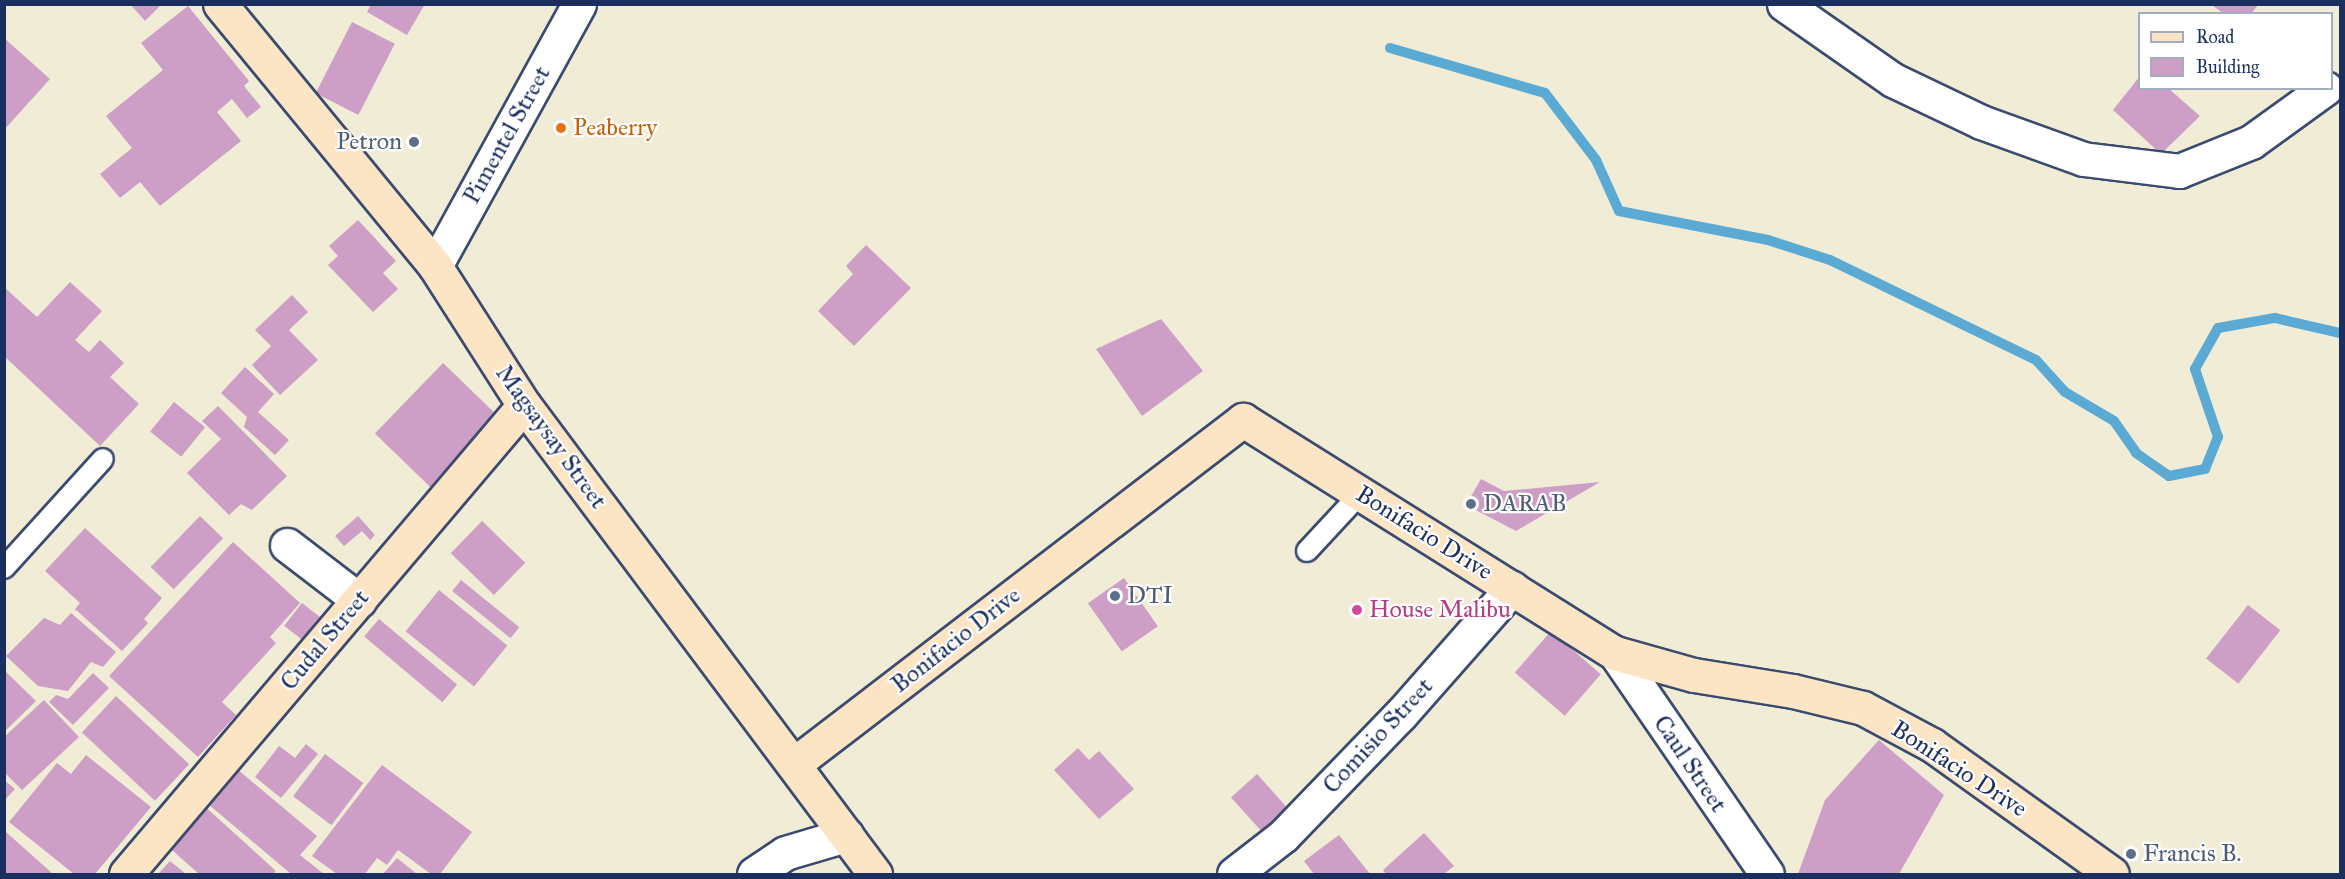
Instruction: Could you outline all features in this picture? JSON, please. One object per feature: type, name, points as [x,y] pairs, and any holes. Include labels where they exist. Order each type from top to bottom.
[{"type":"street","name":"Magsaysay Street","points":[[220,4],[435,266],[524,405],[875,874]]},
{"type":"street","name":"Pimentel Street","points":[[435,266],[579,4]]},
{"type":"street","points":[[1784,4],[1893,80],[1981,122],[2083,159],[2179,171],[2251,142],[2323,90]]},
{"type":"street","name":"Cudal Street","points":[[126,874],[524,405]]},
{"type":"street","name":"Bonifacio Drive","points":[[794,764],[1243,420],[1615,653],[1694,675],[1793,691],[1863,708],[1932,745],[2112,874]]},
{"type":"street","points":[[286,545],[359,600]]},
{"type":"street","name":"Comisio Street","points":[[1234,874],[1283,836],[1401,714],[1512,588]]},
{"type":"street","name":"Caul Street","points":[[1615,653],[1767,874]]},
{"type":"street","points":[[754,874],[785,853],[846,835]]},
{"type":"lane","points":[[4,568],[103,459]]},
{"type":"lane","points":[[1307,551],[1360,494]]},
{"type":"building","points":[[130,4],[162,4],[145,21]]},
{"type":"building","points":[[371,4],[425,4],[407,35],[367,12]]},
{"type":"building","points":[[2212,5],[2258,5],[2253,12],[2221,12]]},
{"type":"building","points":[[188,6],[249,81],[244,86],[261,107],[247,118],[232,99],[217,112],[241,141],[160,206],[140,182],[120,198],[100,174],[132,148],[106,116],[163,70],[141,43]]},
{"type":"building","points":[[352,22],[395,44],[358,115],[316,93]]},
{"type":"building","points":[[4,38],[50,79],[4,130]]},
{"type":"building","points":[[2138,79],[2138,90],[2170,90],[2200,116],[2161,154],[2113,110]]},
{"type":"building","points":[[358,220],[396,261],[383,273],[398,289],[373,312],[328,265],[338,256],[329,246]]},
{"type":"building","points":[[866,245],[911,288],[854,346],[818,311],[853,274],[846,266]]},
{"type":"building","points":[[70,282],[102,311],[75,340],[89,352],[100,340],[124,363],[110,377],[139,404],[100,446],[4,356],[4,287],[37,317]]},
{"type":"building","points":[[292,295],[308,312],[289,330],[318,360],[280,395],[252,365],[271,346],[255,330]]},
{"type":"building","points":[[1161,319],[1203,371],[1142,416],[1096,349]]},
{"type":"building","points":[[443,363],[499,417],[431,488],[375,433]]},
{"type":"building","points":[[245,367],[274,394],[258,412],[289,440],[275,455],[244,427],[247,417],[221,393]]},
{"type":"building","points":[[174,402],[205,427],[181,457],[150,432]]},
{"type":"building","points":[[218,406],[287,476],[252,510],[241,504],[229,515],[187,473],[221,439],[202,421]]},
{"type":"building","points":[[1481,479],[1504,491],[1600,482],[1516,531],[1466,505]]},
{"type":"building","points":[[200,516],[223,538],[174,589],[151,567]]},
{"type":"building","points":[[358,516],[375,535],[370,540],[362,531],[344,546],[335,536]]},
{"type":"building","points":[[482,521],[525,563],[494,595],[451,553]]},
{"type":"building","points":[[85,528],[162,598],[144,619],[148,623],[122,651],[75,609],[80,603],[45,571]]},
{"type":"building","points":[[233,542],[300,603],[270,637],[276,643],[222,702],[236,715],[198,757],[109,676]]},
{"type":"building","points":[[1124,578],[1158,626],[1122,652],[1088,603]]},
{"type":"building","points":[[461,580],[519,627],[510,638],[452,591]]},
{"type":"building","points":[[439,590],[507,645],[474,687],[406,631]]},
{"type":"building","points":[[302,603],[324,620],[306,643],[284,626]]},
{"type":"building","points":[[2248,605],[2280,630],[2238,684],[2206,659]]},
{"type":"building","points":[[71,613],[116,652],[103,667],[91,662],[68,691],[38,686],[6,656],[44,618],[60,625]]},
{"type":"building","points":[[379,619],[457,685],[442,702],[364,637]]},
{"type":"building","points":[[1551,631],[1601,674],[1565,716],[1515,673]]},
{"type":"building","points":[[4,670],[36,701],[4,732]]},
{"type":"building","points":[[93,673],[109,688],[73,725],[49,702],[56,695],[68,699]]},
{"type":"building","points":[[116,696],[189,764],[155,801],[82,733]]},
{"type":"building","points":[[44,700],[79,737],[22,790],[4,772],[4,737]]},
{"type":"building","points":[[1879,740],[1944,795],[1899,874],[1798,874],[1825,800]]},
{"type":"building","points":[[306,744],[318,754],[281,798],[255,777],[279,746],[295,758]]},
{"type":"building","points":[[1078,748],[1089,760],[1099,751],[1134,789],[1099,819],[1054,770]]},
{"type":"building","points":[[325,754],[363,783],[331,825],[293,796]]},
{"type":"building","points":[[86,755],[151,807],[95,874],[74,874],[9,822],[57,763],[71,774]]},
{"type":"building","points":[[382,765],[472,832],[440,874],[431,874],[398,850],[387,865],[377,858],[365,874],[337,874],[312,856]]},
{"type":"building","points":[[237,769],[317,836],[300,855],[324,874],[291,874],[208,804]]},
{"type":"building","points":[[1257,774],[1288,809],[1262,832],[1231,797]]},
{"type":"building","points":[[4,780],[15,789],[4,801]]},
{"type":"building","points":[[201,803],[276,871],[273,874],[199,874],[164,843]]},
{"type":"building","points":[[6,832],[53,874],[4,874]]},
{"type":"building","points":[[1424,833],[1454,866],[1444,874],[1386,874],[1383,870]]},
{"type":"building","points":[[1339,835],[1370,874],[1314,874],[1304,861]]},
{"type":"building","points":[[397,858],[417,874],[383,874]]},
{"type":"building","points":[[170,861],[186,874],[158,874]]},
{"type":"waterway","points":[[1390,48],[1545,93],[1596,160],[1619,211],[1768,240],[1830,260],[2036,360],[2065,392],[2114,421],[2136,453],[2169,476],[2205,469],[2218,437],[2195,369],[2218,328],[2275,318],[2340,333]]},
{"type":"place","name":"Peaberry","points":[[561,128]]},
{"type":"place","name":"Petron","points":[[414,142]]},
{"type":"place","name":"DARAB","points":[[1471,504]]},
{"type":"place","name":"DTI","points":[[1115,596]]},
{"type":"place","name":"House Malibu","points":[[1357,610]]},
{"type":"place","name":"Francis B.","points":[[2131,854]]}]
